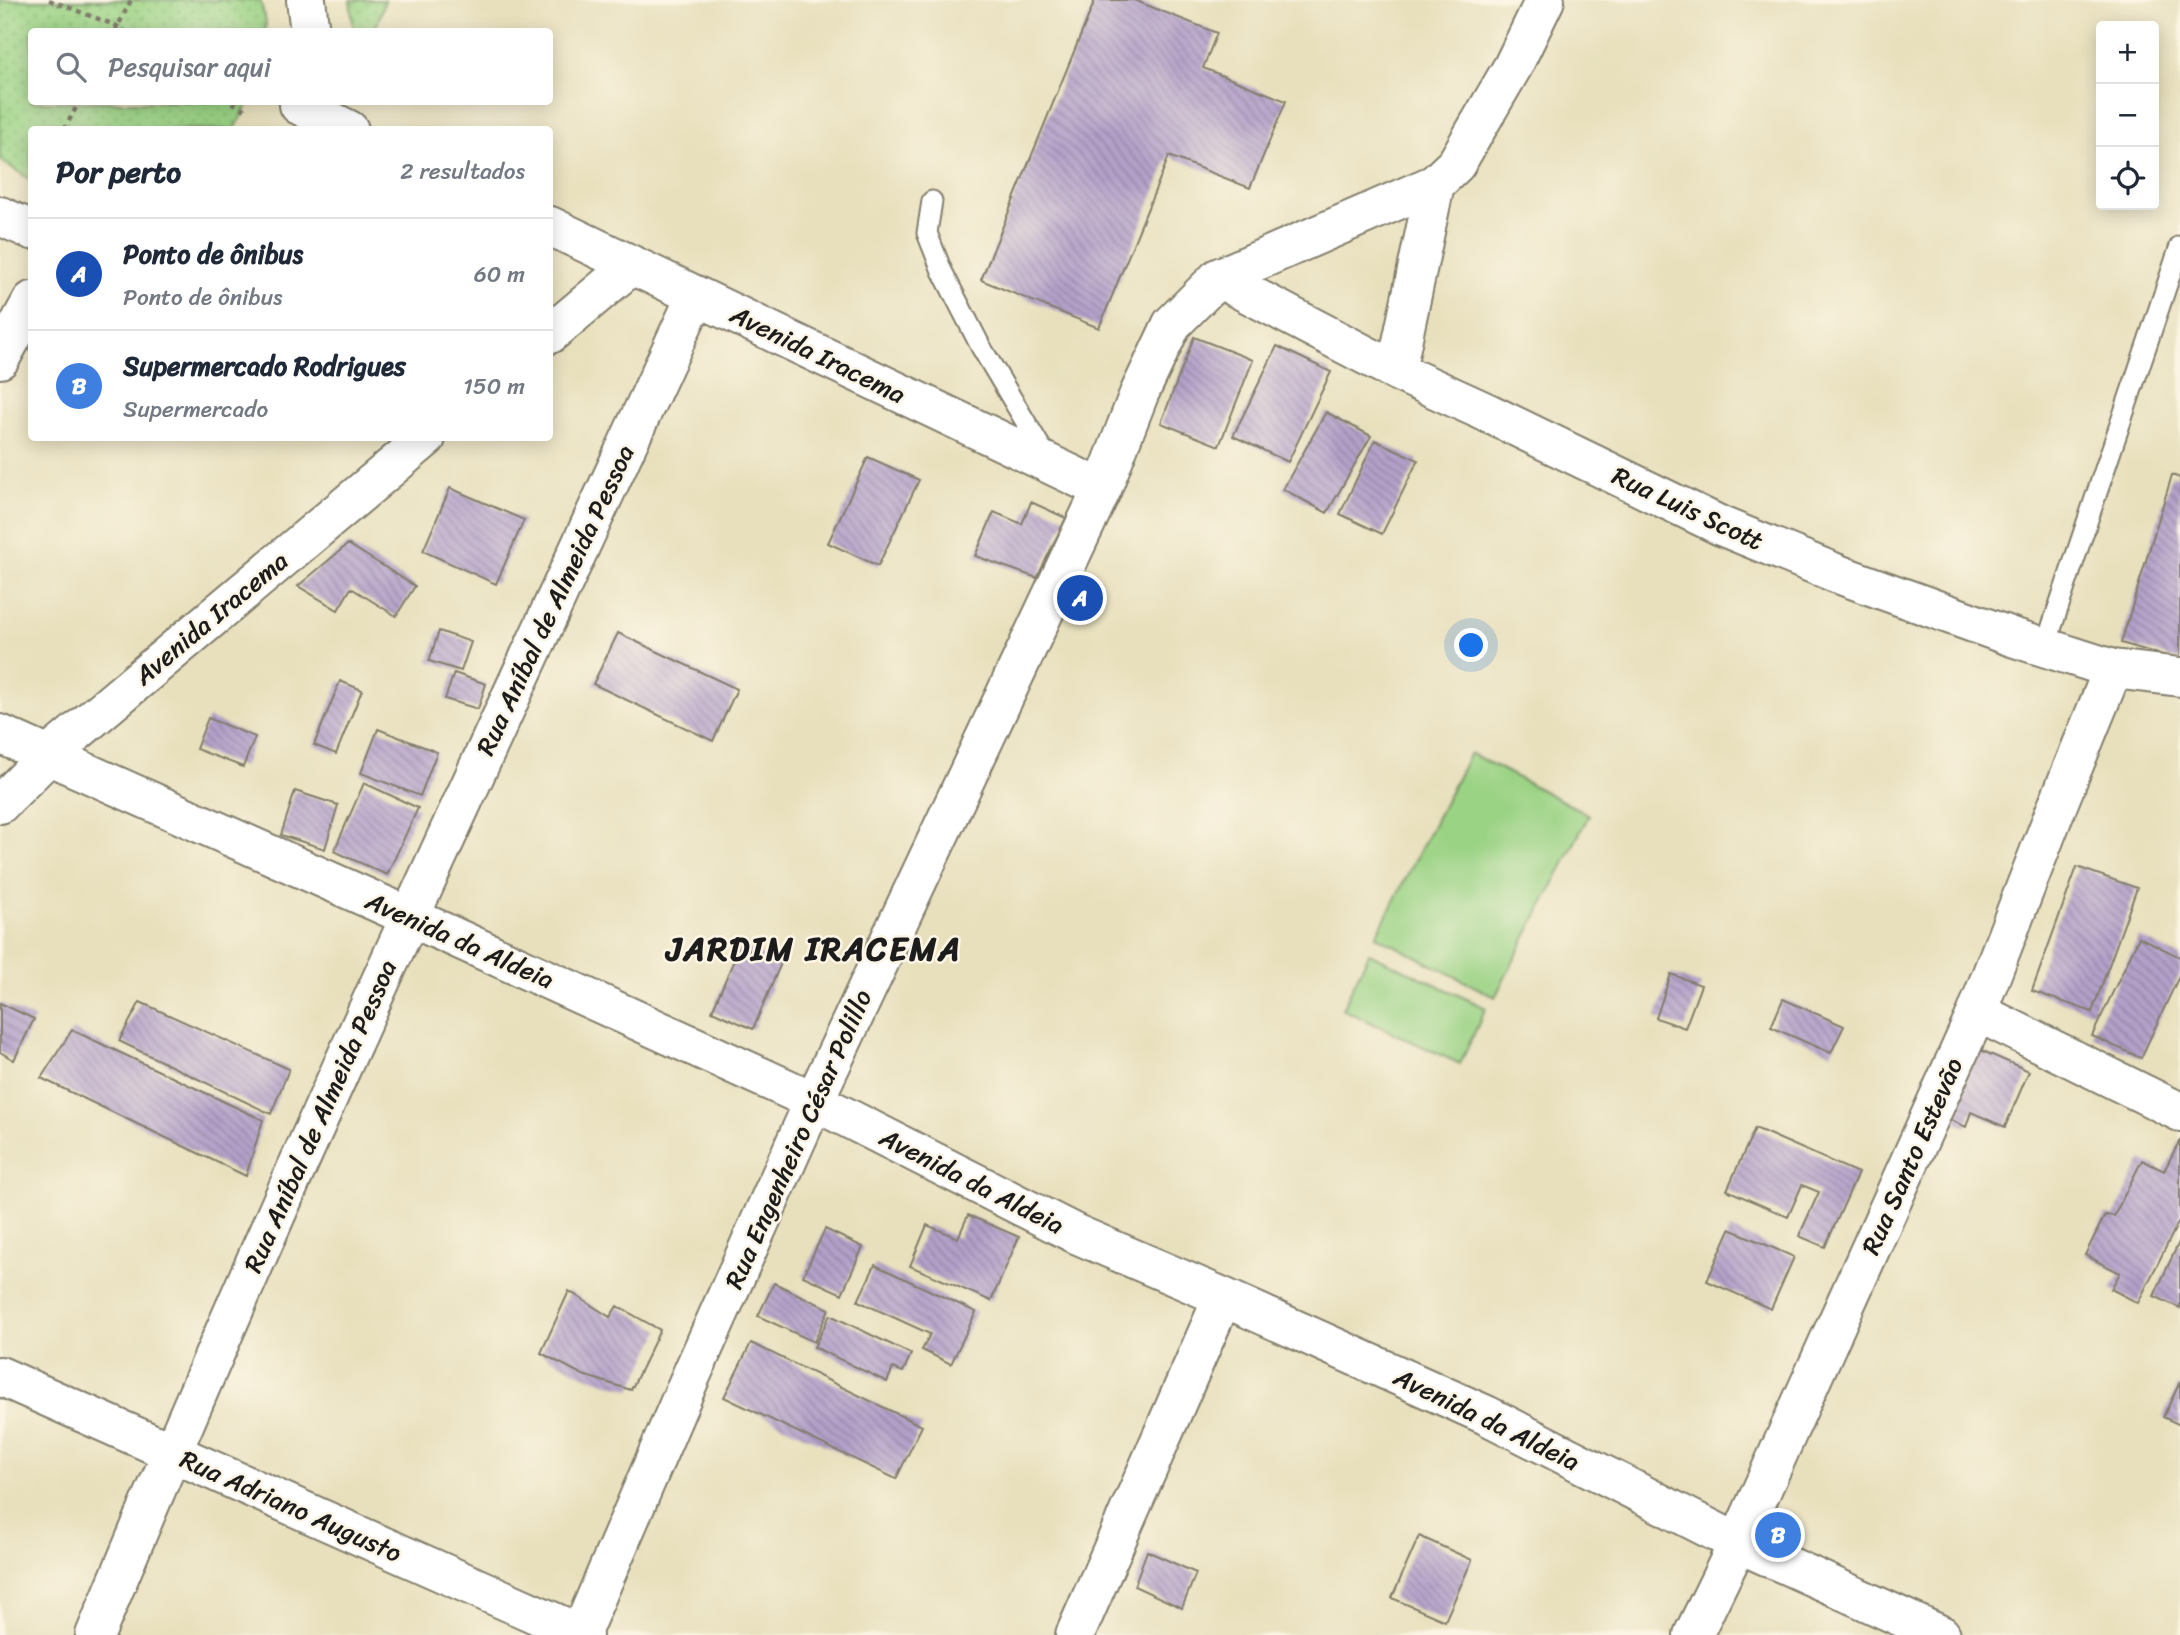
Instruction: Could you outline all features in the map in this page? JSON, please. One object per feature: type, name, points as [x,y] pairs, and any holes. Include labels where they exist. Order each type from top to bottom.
[{"type":"street","points":[[306,0],[310,28]]},
{"type":"street","points":[[1218,278],[1435,184],[1456,164],[1513,66],[1545,0]]},
{"type":"street","points":[[295,112],[337,126]]},
{"type":"street","points":[[1396,371],[1435,184]]},
{"type":"street","points":[[0,216],[28,228]]},
{"type":"street","name":"Avenida Iracema","points":[[553,227],[1102,489]]},
{"type":"street","points":[[553,331],[632,265]]},
{"type":"street","name":"Rua Luis Scott","points":[[1218,278],[1396,371],[1721,526],[1838,574],[2045,647],[2113,669],[2180,677]]},
{"type":"street","name":"Rua Engenheiro César Polillo","points":[[581,1635],[686,1388],[814,1101],[1102,489],[1139,394],[1172,324],[1218,278]]},
{"type":"street","name":"Rua Aníbal de Almeida Pessoa","points":[[95,1635],[171,1452],[408,916],[696,296]]},
{"type":"street","points":[[0,359],[28,308]]},
{"type":"street","name":"Avenida Iracema","points":[[0,804],[48,756],[422,441]]},
{"type":"street","name":"Rua Santo Estevão","points":[[1693,1635],[1738,1543],[1977,1012],[2113,669]]},
{"type":"street","name":"Avenida da Aldeia","points":[[0,734],[814,1101],[1076,1234],[1486,1415],[1738,1543],[1941,1635]]},
{"type":"street","points":[[1977,1012],[2180,1112]]},
{"type":"street","points":[[1075,1635],[1223,1297]]},
{"type":"street","name":"Rua Adriano Augusto","points":[[0,1376],[581,1635]]},
{"type":"lane","points":[[932,201],[927,233],[942,271],[981,347],[1052,466]]},
{"type":"lane","points":[[2045,647],[2180,246]]},
{"type":"path","points":[[48,0],[114,28]]},
{"type":"path","points":[[117,28],[131,0]]},
{"type":"path","points":[[66,126],[77,105]]},
{"type":"path","points":[[237,105],[245,110]]},
{"type":"green space","points":[[0,0],[260,0],[265,28],[28,28],[28,105],[247,105],[237,126],[28,126],[28,178],[0,160]]},
{"type":"green space","points":[[350,0],[385,0],[376,28],[354,28]]},
{"type":"green space","points":[[1470,753],[1589,815],[1495,997],[1376,936]]},
{"type":"green space","points":[[1369,953],[1486,1008],[1460,1064],[1342,1009]]},
{"type":"building","points":[[1095,0],[1134,0],[1217,33],[1203,68],[1286,101],[1250,188],[1169,156],[1099,328],[981,280]]},
{"type":"building","points":[[1194,337],[1253,360],[1219,446],[1161,423]]},
{"type":"building","points":[[1277,346],[1331,372],[1288,462],[1233,436]]},
{"type":"building","points":[[1326,412],[1371,436],[1327,513],[1283,489]]},
{"type":"building","points":[[1375,440],[1418,460],[1382,534],[1340,514]]},
{"type":"building","points":[[868,457],[919,480],[878,566],[828,543]]},
{"type":"building","points":[[2172,475],[2180,478],[2180,660],[2121,643]]},
{"type":"building","points":[[450,488],[524,520],[496,584],[423,551]]},
{"type":"building","points":[[1031,502],[1066,518],[1037,578],[975,556],[994,512],[1022,524]]},
{"type":"building","points":[[348,544],[415,586],[396,616],[351,588],[338,610],[298,586]]},
{"type":"building","points":[[439,631],[471,642],[461,671],[429,661]]},
{"type":"building","points":[[618,633],[737,689],[713,741],[593,684]]},
{"type":"building","points":[[454,673],[486,684],[478,709],[445,699]]},
{"type":"building","points":[[340,681],[362,690],[336,754],[314,745]]},
{"type":"building","points":[[208,718],[255,737],[243,767],[196,749]]},
{"type":"building","points":[[378,729],[437,752],[420,796],[361,773]]},
{"type":"building","points":[[364,783],[418,808],[387,875],[334,851]]},
{"type":"building","points":[[295,791],[338,805],[325,849],[281,835]]},
{"type":"building","points":[[2077,867],[2137,888],[2092,1012],[2032,991]]},
{"type":"building","points":[[2139,937],[2180,957],[2180,974],[2141,1058],[2092,1036]]},
{"type":"building","points":[[740,946],[781,963],[753,1029],[712,1011]]},
{"type":"building","points":[[1671,974],[1701,985],[1685,1028],[1656,1018]]},
{"type":"building","points":[[1783,999],[1844,1026],[1831,1053],[1771,1027]]},
{"type":"building","points":[[140,1002],[289,1069],[271,1114],[119,1041]]},
{"type":"building","points":[[0,1003],[34,1019],[14,1060],[0,1052]]},
{"type":"building","points":[[72,1030],[263,1120],[246,1176],[41,1078]]},
{"type":"building","points":[[1976,1048],[2029,1071],[2005,1127],[1971,1112],[1966,1127],[1946,1118]]},
{"type":"building","points":[[1755,1128],[1858,1173],[1825,1247],[1799,1236],[1819,1192],[1802,1185],[1788,1217],[1727,1190]]},
{"type":"building","points":[[2180,1140],[2180,1219],[2138,1303],[2111,1289],[2120,1273],[2085,1255],[2105,1215],[2114,1216],[2142,1160],[2164,1171]]},
{"type":"building","points":[[968,1215],[1019,1237],[991,1301],[910,1266],[927,1225],[958,1238]]},
{"type":"building","points":[[825,1229],[863,1247],[842,1294],[803,1276]]},
{"type":"building","points":[[1730,1229],[1794,1257],[1771,1309],[1707,1281]]},
{"type":"building","points":[[2180,1240],[2180,1308],[2154,1296]]},
{"type":"building","points":[[875,1265],[976,1312],[951,1364],[922,1350],[930,1334],[858,1301]]},
{"type":"building","points":[[774,1283],[829,1309],[814,1342],[758,1316]]},
{"type":"building","points":[[569,1291],[610,1317],[617,1306],[660,1330],[631,1390],[583,1375],[541,1353]]},
{"type":"building","points":[[830,1315],[911,1354],[903,1372],[893,1368],[887,1382],[814,1347]]},
{"type":"building","points":[[751,1343],[922,1426],[896,1479],[724,1397]]},
{"type":"building","points":[[2180,1382],[2180,1425],[2163,1417]]},
{"type":"building","points":[[1419,1536],[1472,1560],[1445,1621],[1392,1598]]},
{"type":"building","points":[[1147,1551],[1196,1573],[1182,1608],[1134,1586]]},
{"type":"place","name":"Ponto de ônibus","points":[[1080,598]]},
{"type":"place","name":"Supermercado Rodrigues","points":[[1778,1535]]},
{"type":"district","name":"JARDIM IRACEMA","points":[[814,948]]}]
